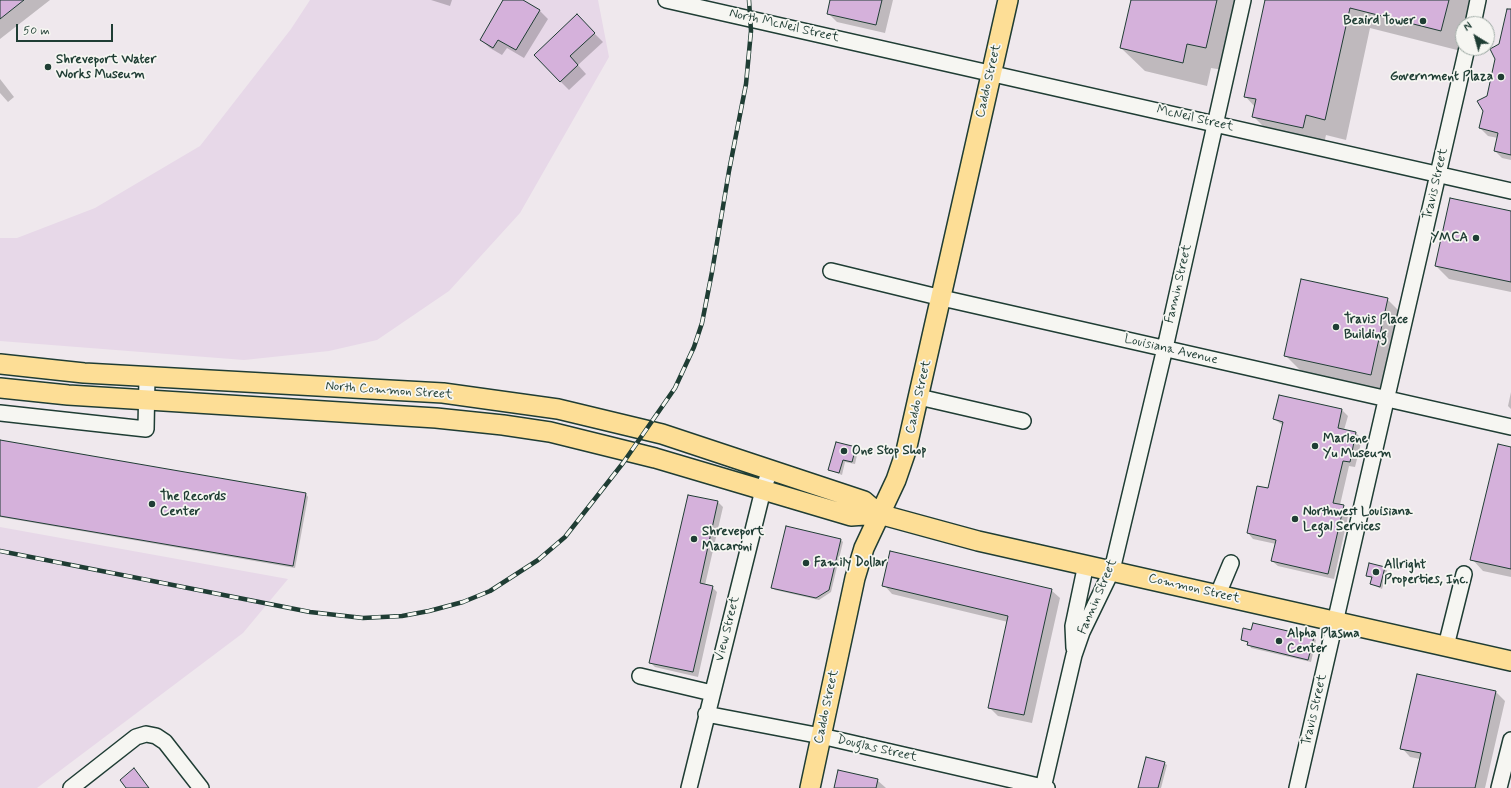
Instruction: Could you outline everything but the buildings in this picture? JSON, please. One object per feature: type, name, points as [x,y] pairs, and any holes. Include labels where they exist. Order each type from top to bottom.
[{"type":"main road","name":"Caddo Street","points":[[810,788],[855,578],[864,548],[901,467],[919,397],[942,298],[990,73],[1008,0]]},
{"type":"main road","name":"North Common Street","points":[[0,364],[84,373],[443,393],[558,409],[662,434],[770,470]]},
{"type":"main road","name":"North Common Street","points":[[0,388],[68,395],[436,418],[503,425],[550,432],[605,444],[763,490]]},
{"type":"main road","name":"Common Street","points":[[770,470],[864,501],[879,514]]},
{"type":"main road","name":"Common Street","points":[[763,490],[851,516],[879,514],[978,541],[1086,564],[1511,661]]},
{"type":"street","name":"North McNeil Street","points":[[666,0],[879,48]]},
{"type":"street","name":"Fannin Street","points":[[1045,788],[1074,655],[1082,632],[1112,570],[1165,348],[1243,0]]},
{"type":"street","points":[[1475,16],[1478,0]]},
{"type":"street","name":"McNeil Street","points":[[879,48],[1511,191]]},
{"type":"street","name":"Travis Street","points":[[1297,788],[1465,56]]},
{"type":"street","name":"Louisiana Avenue","points":[[831,271],[942,298],[1511,427]]},
{"type":"street","points":[[0,413],[146,429],[147,377]]},
{"type":"street","points":[[919,397],[1023,421]]},
{"type":"street","name":"View Street","points":[[689,788],[706,714],[763,490],[770,470]]},
{"type":"street","points":[[1218,594],[1231,563]]},
{"type":"street","name":"Fannin Street","points":[[1074,655],[1073,626],[1086,564]]},
{"type":"street","points":[[1446,646],[1464,574]]},
{"type":"street","points":[[640,676],[712,693]]},
{"type":"street","name":"Douglas Street","points":[[706,714],[821,736],[1045,788]]},
{"type":"street","points":[[71,788],[136,737],[146,734],[156,736],[165,742],[201,788]]},
{"type":"street","points":[[1499,788],[1511,740]]},
{"type":"shaded area","points":[[310,0],[598,0],[609,57],[520,213],[449,291],[377,340],[329,351],[244,360],[0,341],[0,238],[17,238],[95,208],[200,146],[291,29]]},
{"type":"shaded area","points":[[0,527],[288,579],[243,633],[37,788],[0,788]]},
{"type":"railway","points":[[0,551],[310,612],[363,618],[402,616],[463,602],[490,591],[538,560],[565,537],[623,463],[675,388],[694,347],[702,323],[746,84],[751,31],[749,0]]},
{"type":"place","name":"Beaird Tower","points":[[1423,21]]},
{"type":"place","name":"Shreveport Water Works Museum","points":[[48,67]]},
{"type":"place","name":"Government Plaza","points":[[1501,77]]},
{"type":"place","name":"YMCA","points":[[1476,238]]},
{"type":"place","name":"Travis Place Building","points":[[1336,327]]},
{"type":"place","name":"Marlene Yu Museum","points":[[1315,446]]},
{"type":"place","name":"One Stop Shop","points":[[844,451]]},
{"type":"place","name":"The Records Center","points":[[152,504]]},
{"type":"place","name":"Northwest Louisiana Legal Services","points":[[1295,519]]},
{"type":"place","name":"Shreveport Macaroni","points":[[694,539]]},
{"type":"place","name":"Family Dollar","points":[[806,563]]},
{"type":"place","name":"Allright Properties, Inc.","points":[[1376,572]]},
{"type":"place","name":"Alpha Plasma Center","points":[[1279,641]]}]
